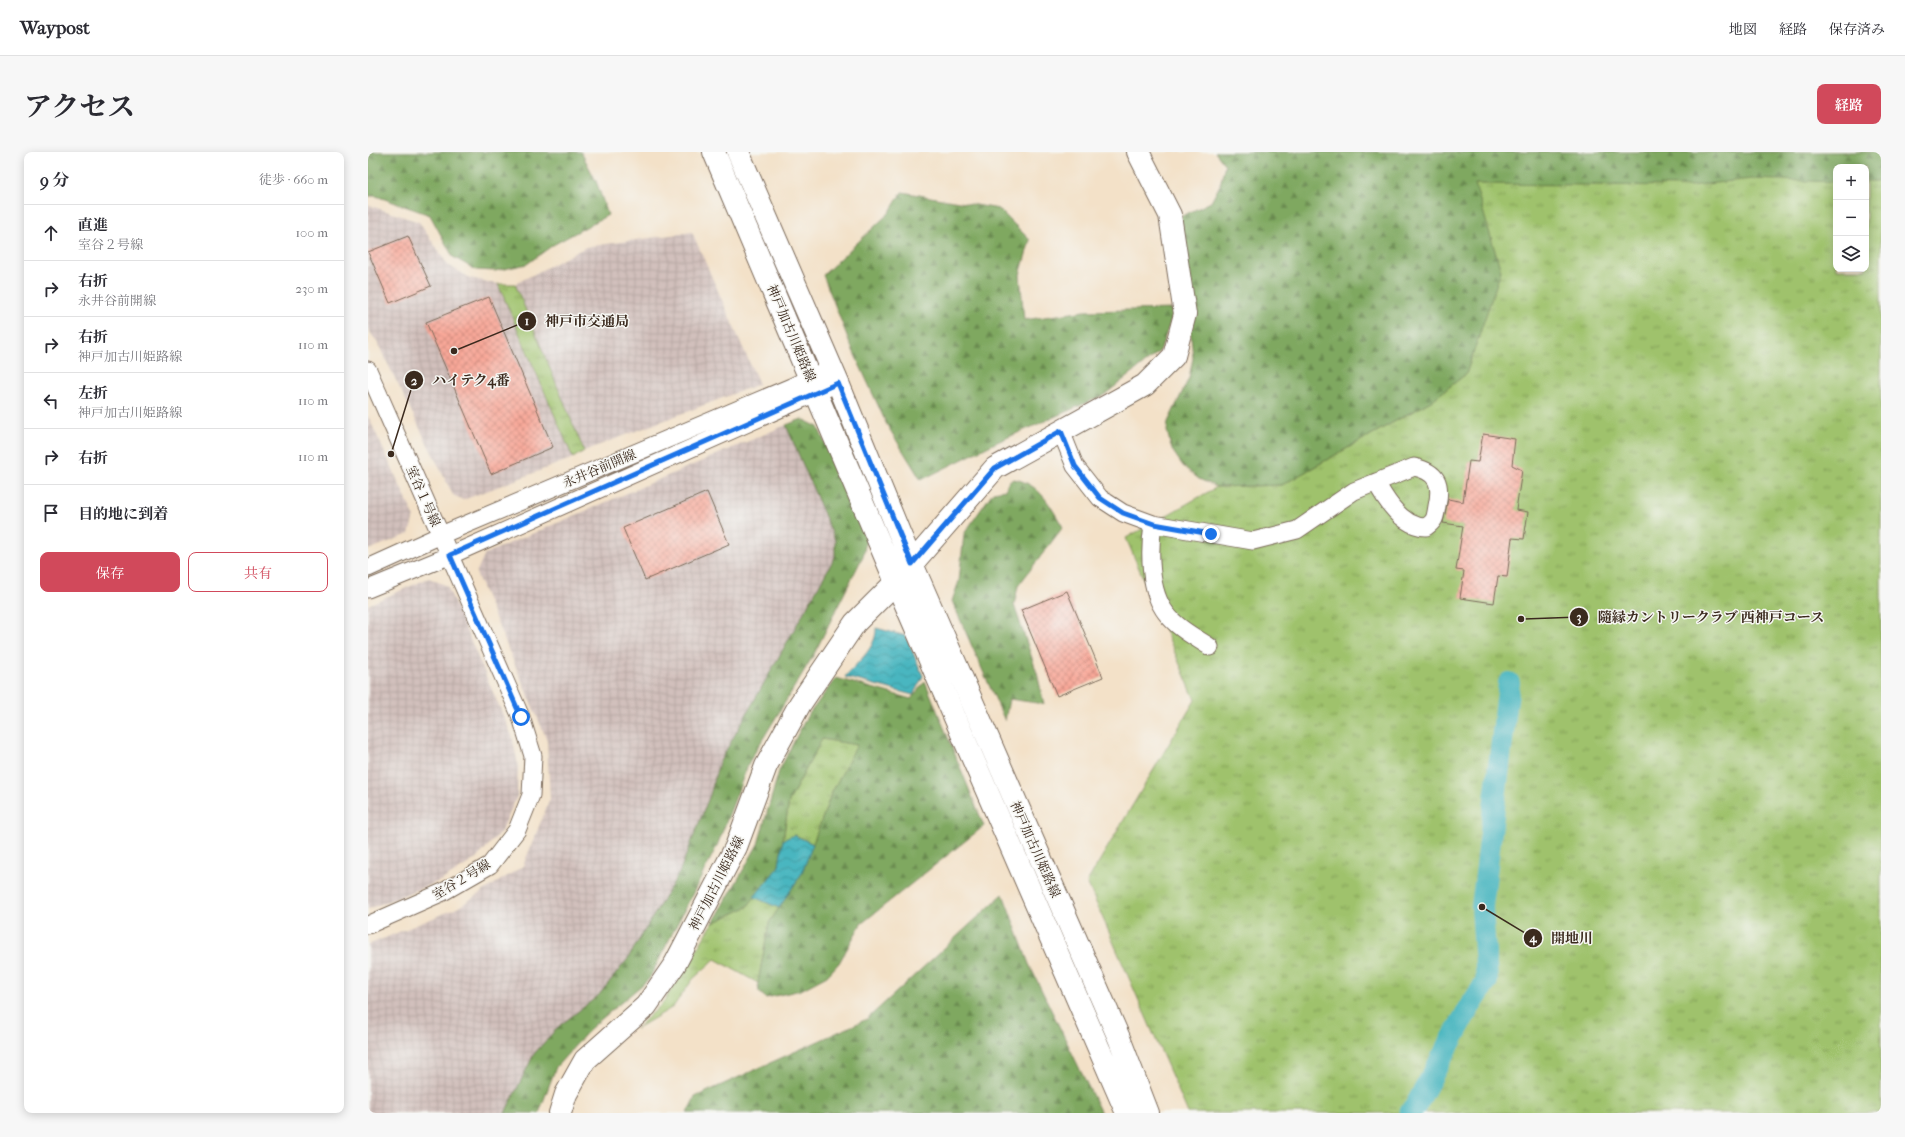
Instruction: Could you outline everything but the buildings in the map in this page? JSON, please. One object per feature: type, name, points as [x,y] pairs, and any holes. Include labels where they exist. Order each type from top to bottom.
[{"type":"main road","name":"神戸加古川姫路線","points":[[714,152],[814,385],[896,582],[1127,1113]]},
{"type":"main road","name":"神戸加古川姫路線","points":[[738,152],[835,375],[912,564],[1119,1038],[1148,1113]]},
{"type":"main road","name":"神戸加古川姫路線","points":[[560,1113],[566,1094],[585,1060],[646,1006],[675,964],[736,847],[766,766],[800,704],[856,623],[896,582],[995,468],[1145,385],[1174,356],[1185,314],[1170,215],[1138,152]]},
{"type":"street","name":"室谷１号線","points":[[368,370],[441,535]]},
{"type":"street","name":"永井谷前開線","points":[[368,589],[450,555],[835,375]]},
{"type":"street","name":"永井谷前開線","points":[[368,568],[441,535],[791,387],[814,385]]},
{"type":"street","points":[[1061,431],[1075,466],[1100,498],[1123,513],[1154,524],[1253,541],[1297,530],[1354,491],[1376,482]]},
{"type":"street","points":[[1154,524],[1151,539],[1150,565],[1155,590],[1166,613],[1188,633],[1210,647]]},
{"type":"street","name":"室谷２号線","points":[[368,925],[443,892],[490,865],[517,830],[531,795],[533,756],[521,717],[441,535]]},
{"type":"shaded area","points":[[368,205],[419,222],[448,265],[470,278],[498,284],[573,458],[463,500],[453,495],[377,342],[368,329]]},
{"type":"shaded area","points":[[692,232],[759,384],[584,451],[515,284],[586,247]]},
{"type":"shaded area","points":[[368,416],[414,516],[409,534],[368,550]]},
{"type":"shaded area","points":[[786,425],[835,540],[835,557],[719,763],[710,795],[679,873],[627,960],[598,996],[558,1027],[534,1054],[505,1113],[368,1113],[368,945],[457,908],[523,866],[550,799],[547,740],[476,573],[485,554]]},
{"type":"shaded area","points":[[429,578],[447,586],[512,736],[518,765],[517,796],[502,830],[477,858],[442,880],[368,909],[368,605]]},
{"type":"green space","points":[[368,152],[581,152],[596,181],[608,215],[553,245],[527,264],[495,271],[476,270],[453,257],[430,215],[376,196],[368,196]]},
{"type":"green space","points":[[1215,152],[1881,152],[1881,181],[1869,181],[1869,164],[1833,164],[1833,182],[1751,179],[1689,186],[1475,184],[1501,271],[1466,374],[1431,401],[1282,485],[1217,487],[1199,479],[1183,466],[1172,450],[1167,431],[1168,422],[1189,378],[1193,358],[1180,217],[1211,202],[1220,185],[1225,165]]},
{"type":"green space","points":[[1833,171],[1833,272],[1869,272],[1869,173],[1881,174],[1881,1113],[1188,1113],[1087,882],[1195,700],[1126,538],[1217,487],[1282,485],[1431,401],[1466,374],[1500,271],[1474,184]]},
{"type":"green space","points":[[902,192],[999,209],[1030,240],[1020,275],[1024,320],[1085,311],[1175,309],[1160,351],[1104,395],[995,443],[921,480],[887,425],[851,346],[823,275],[889,213]]},
{"type":"green space","points":[[498,284],[515,284],[584,451],[573,458]]},
{"type":"green space","points":[[802,419],[818,427],[867,536],[863,556],[813,656],[749,762],[717,846],[649,979],[592,1027],[556,1067],[539,1113],[505,1113],[534,1054],[558,1027],[598,996],[627,960],[679,873],[710,795],[719,763],[835,557],[835,540],[786,425]]},
{"type":"green space","points":[[1014,479],[1031,486],[1038,491],[1049,504],[1063,527],[1018,586],[1014,605],[1037,673],[1044,704],[1009,699],[1005,721],[952,601],[959,581],[964,534],[993,492],[1005,490],[1009,481]]},
{"type":"green space","points":[[836,678],[911,699],[925,681],[984,826],[861,924],[839,963],[827,976],[801,990],[766,998],[759,992],[758,983],[769,923],[802,873],[832,792],[857,745],[822,739],[789,801],[779,866],[747,907],[713,923],[758,844],[779,771],[806,718]]},
{"type":"green space","points":[[822,739],[858,745],[832,792],[813,844],[795,835],[783,840],[789,801]]},
{"type":"green space","points":[[1003,894],[1029,964],[1101,1113],[687,1113],[695,1097],[867,1019]]},
{"type":"green space","points":[[754,897],[779,908],[769,923],[758,983],[715,959],[693,979],[673,1007],[636,1029],[663,1003],[713,923],[747,907]]},
{"type":"water","points":[[876,628],[906,636],[923,676],[913,695],[845,677],[870,649]]},
{"type":"water","points":[[794,835],[813,844],[802,873],[779,908],[754,897],[779,866],[783,840]]},
{"type":"waterway","points":[[1410,1113],[1415,1107],[1469,1008],[1487,981],[1482,907],[1509,683]]},
{"type":"place","name":"神戸市交通局","points":[[454,351]]},
{"type":"place","name":"ハイテク4番","points":[[391,454]]},
{"type":"place","name":"隨縁カントリークラブ 西神戸コース","points":[[1521,619]]},
{"type":"place","name":"開地川","points":[[1482,907]]},
{"type":"route","points":[[521,717],[450,555],[796,403],[838,383],[912,564],[995,468],[1061,431],[1075,466],[1100,498],[1123,513],[1154,524],[1211,534]]}]
